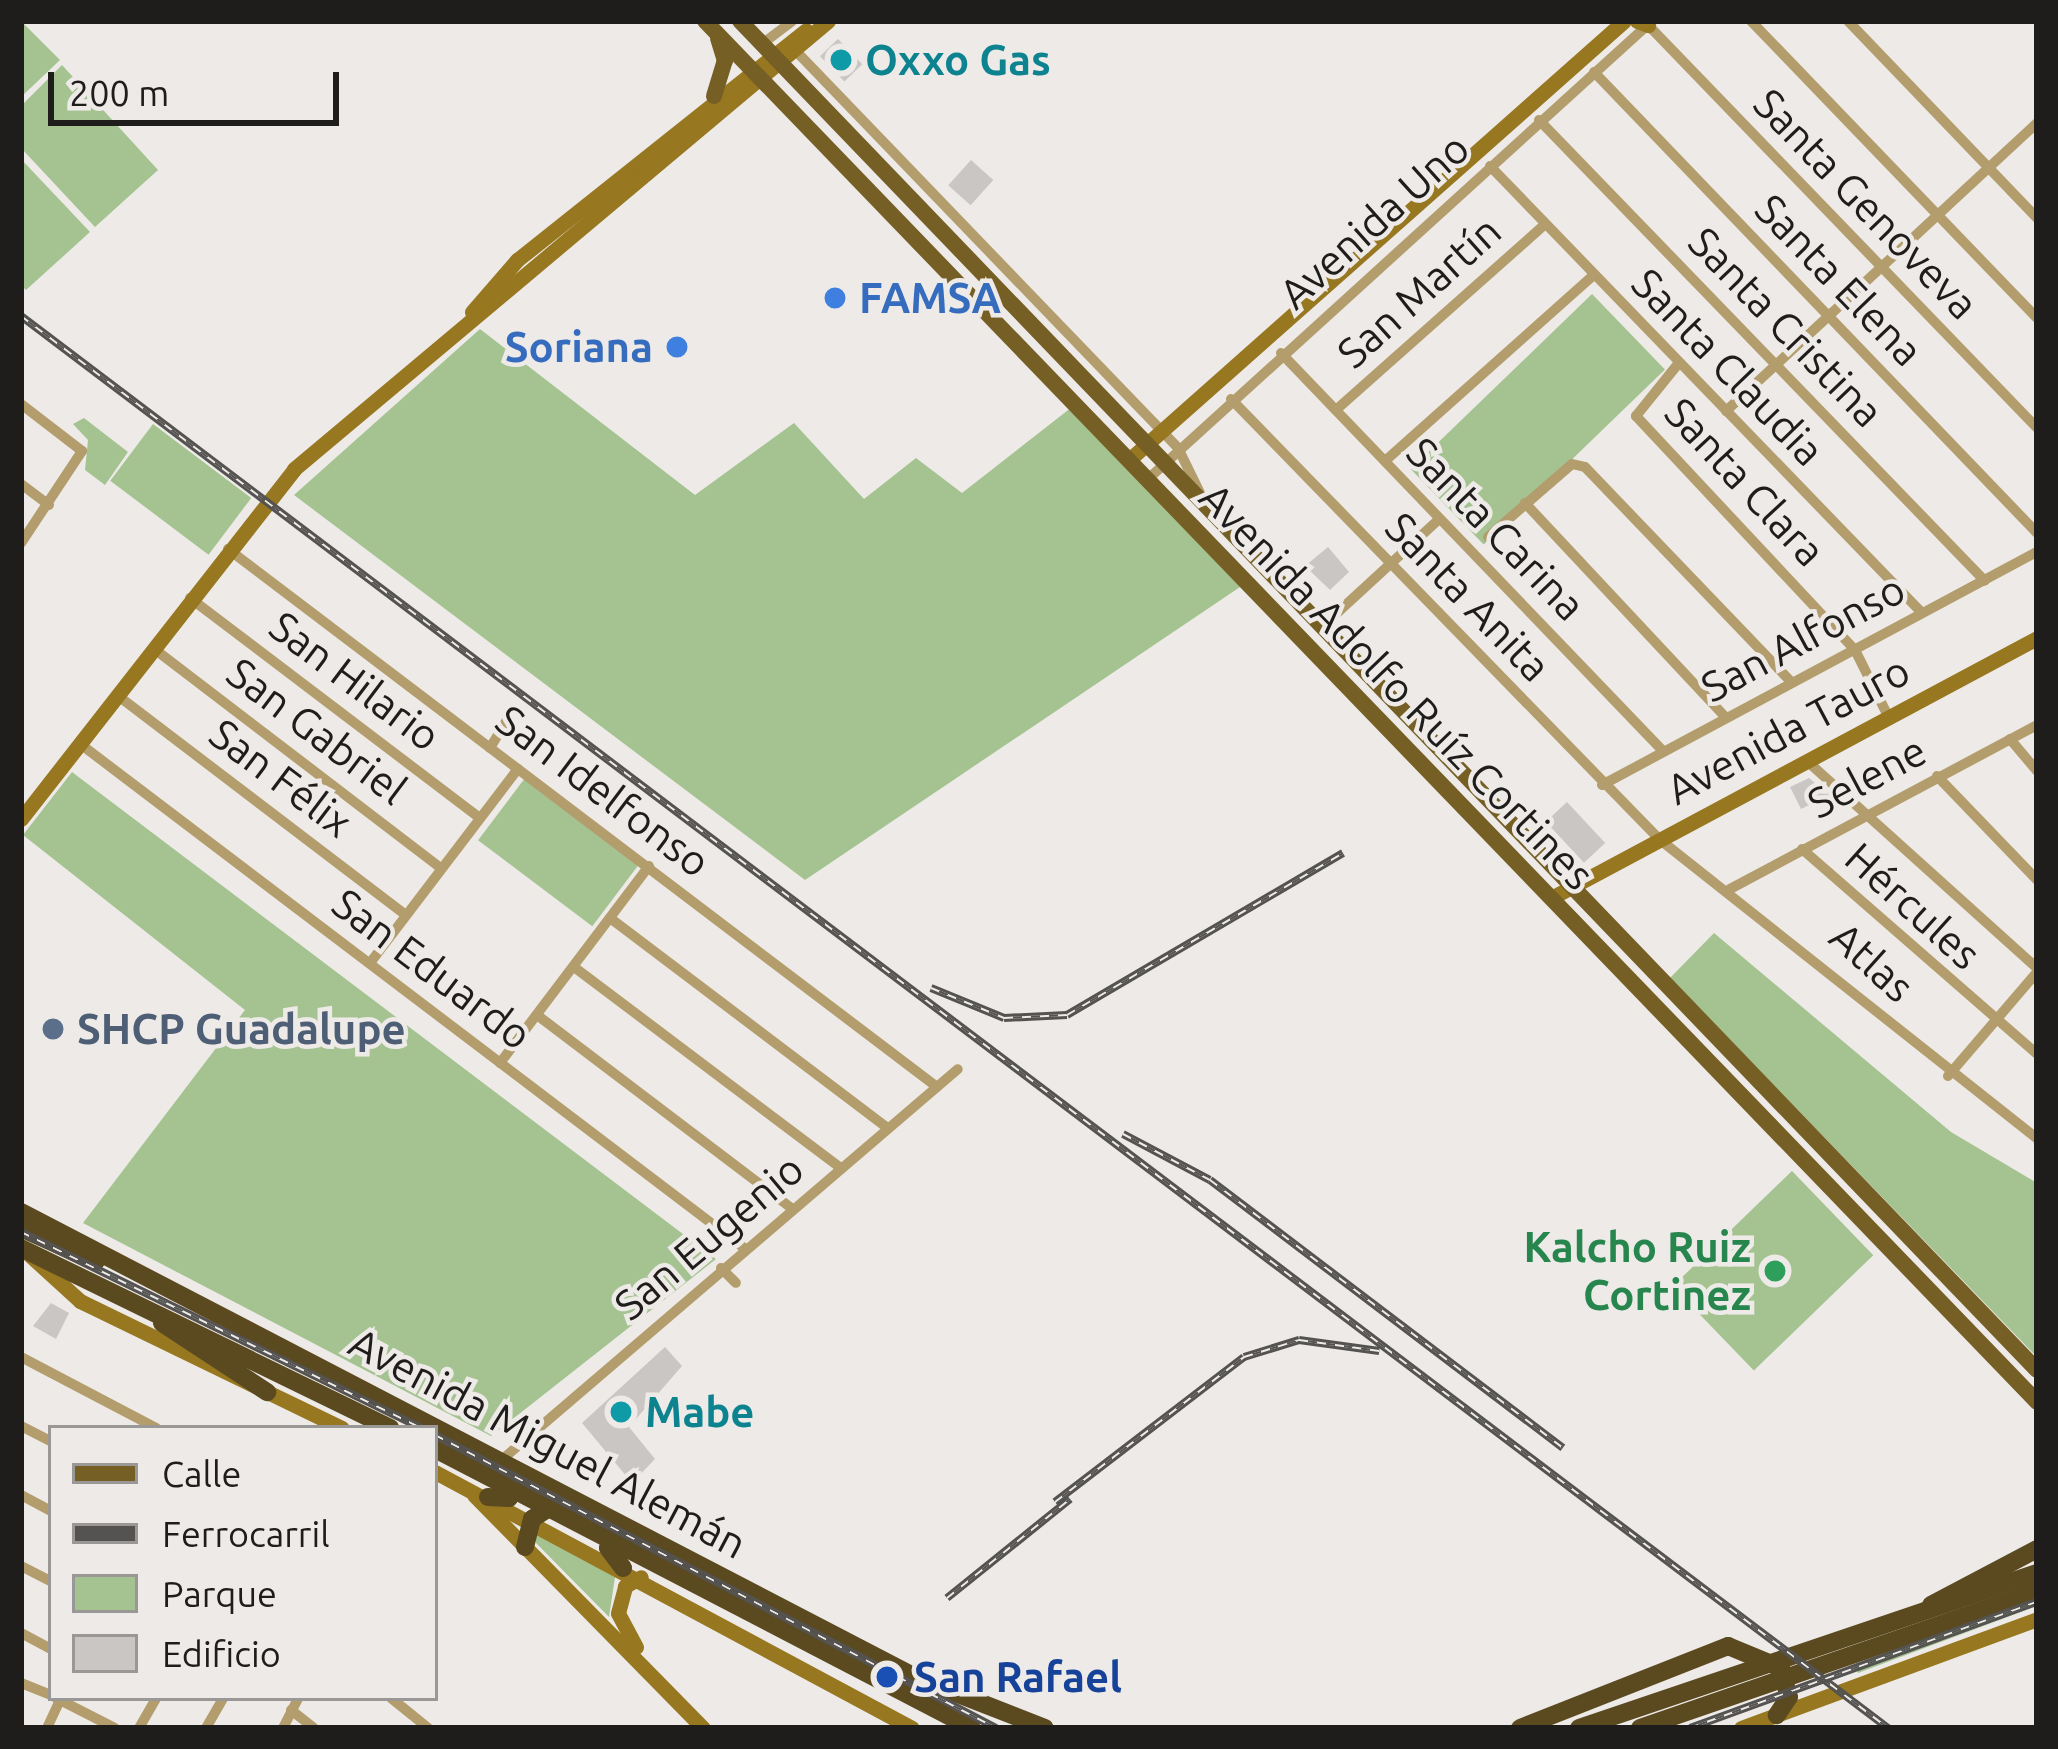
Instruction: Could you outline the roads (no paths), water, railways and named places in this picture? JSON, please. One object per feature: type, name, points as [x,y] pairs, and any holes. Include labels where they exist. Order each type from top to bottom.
[{"type":"highway","name":"Avenida Miguel Alemán","points":[[21,1212],[505,1457],[771,1602],[1045,1728]]},
{"type":"highway","points":[[21,1228],[68,1251],[174,1290]]},
{"type":"highway","name":"Avenida Miguel Alemán","points":[[21,1248],[384,1425]]},
{"type":"highway","points":[[151,1310],[267,1393]]},
{"type":"highway","name":"Avenida Miguel Alemán","points":[[438,1451],[802,1648],[972,1728]]},
{"type":"highway","points":[[488,1497],[518,1489],[505,1457]]},
{"type":"highway","points":[[525,1547],[532,1520],[559,1503],[771,1602]]},
{"type":"highway","points":[[624,1532],[607,1544],[632,1572]]},
{"type":"highway","points":[[1852,1648],[2037,1549]]},
{"type":"highway","points":[[1924,1613],[2037,1573]]},
{"type":"highway","points":[[1640,1728],[1776,1674],[2037,1591]]},
{"type":"highway","points":[[1520,1728],[1728,1646],[1781,1668],[1789,1697],[1778,1715]]},
{"type":"highway","points":[[812,1666],[875,1685]]},
{"type":"highway","points":[[1579,1728],[1776,1674]]},
{"type":"main road","name":"Avenida Adolfo Ruíz Cortines","points":[[740,21],[772,55],[844,115],[1130,423],[1156,433],[1204,502],[2037,1370]]},
{"type":"main road","name":"Avenida Adolfo Ruíz Cortines","points":[[710,27],[2037,1402]]},
{"type":"main road","points":[[710,27],[725,62],[714,96]]},
{"type":"street","points":[[21,819],[227,549],[294,469],[472,312],[493,307],[757,74],[793,21]]},
{"type":"street","points":[[793,47],[817,21]]},
{"type":"street","points":[[772,55],[793,47],[828,21]]},
{"type":"street","points":[[1751,21],[2037,318]]},
{"type":"street","points":[[1848,21],[2037,218]]},
{"type":"street","name":"Avenida Uno","points":[[1148,479],[1261,370],[1594,72],[1636,22]]},
{"type":"street","name":"Avenida Uno","points":[[1130,460],[1436,186],[1636,22]]},
{"type":"street","name":"Santa Genoveva","points":[[1636,22],[2037,428]]},
{"type":"street","points":[[793,47],[844,115],[1156,433]]},
{"type":"street","name":"Santa Elena","points":[[1594,72],[2037,533]]},
{"type":"street","points":[[472,312],[478,292],[714,96],[757,74]]},
{"type":"street","name":"Santa Cristina","points":[[1539,120],[1985,581]]},
{"type":"street","points":[[1726,412],[1984,163],[2037,123]]},
{"type":"street","name":"Santa Claudia","points":[[1490,166],[1921,612]]},
{"type":"street","points":[[1436,186],[1451,202]]},
{"type":"street","name":"San Martín","points":[[1337,409],[1544,225]]},
{"type":"street","points":[[1385,460],[1593,276]]},
{"type":"street","name":"Santa Carina","points":[[1281,352],[1663,751]]},
{"type":"street","points":[[1246,356],[1261,370]]},
{"type":"street","name":"Santa Clara","points":[[1678,364],[1635,410],[1856,650],[1888,716]]},
{"type":"street","name":"Santa Anita","points":[[1231,399],[1659,839]]},
{"type":"street","points":[[21,404],[82,451],[21,543]]},
{"type":"street","points":[[1488,537],[1572,464],[1791,682]]},
{"type":"street","points":[[21,484],[49,505]]},
{"type":"street","points":[[1525,503],[1725,717]]},
{"type":"street","points":[[1325,624],[1439,519]]},
{"type":"street","name":"San Idelfonso","points":[[227,549],[938,1087]]},
{"type":"street","name":"San Alfonso","points":[[1602,785],[2037,552]]},
{"type":"street","name":"San Hilario","points":[[190,598],[479,817]]},
{"type":"street","name":"Avenida Tauro","points":[[1551,898],[2037,638]]},
{"type":"street","name":"San Gabriel","points":[[153,648],[441,868]]},
{"type":"street","name":"San Félix","points":[[117,695],[406,915]]},
{"type":"street","points":[[490,748],[507,720]]},
{"type":"street","name":"Selene","points":[[1730,889],[2037,725]]},
{"type":"street","points":[[2009,739],[2037,771]]},
{"type":"street","name":"San Eduardo","points":[[79,743],[744,1248]]},
{"type":"street","points":[[1807,761],[2037,970],[1948,1076]]},
{"type":"street","points":[[370,963],[518,769]]},
{"type":"street","points":[[1937,776],[2037,880]]},
{"type":"street","name":"Atlas","points":[[1659,839],[1730,889],[1948,1076],[2037,1139]]},
{"type":"street","name":"Hércules","points":[[1802,849],[1993,1024],[2037,1054]]},
{"type":"street","points":[[500,1063],[649,866]]},
{"type":"street","points":[[610,918],[888,1128]]},
{"type":"street","points":[[574,967],[841,1168]]},
{"type":"street","points":[[537,1015],[791,1208]]},
{"type":"street","name":"San Eugenio","points":[[505,1457],[958,1069]]},
{"type":"street","name":"Avenida Miguel Alemán","points":[[21,1248],[80,1301],[336,1425]]},
{"type":"street","points":[[721,1268],[736,1283]]},
{"type":"street","points":[[21,1357],[150,1425]]},
{"type":"street","points":[[21,1426],[48,1440]]},
{"type":"street","name":"Avenida Miguel Alemán","points":[[438,1473],[812,1666],[912,1728]]},
{"type":"street","points":[[467,1487],[703,1728]]},
{"type":"street","points":[[21,1495],[48,1509]]},
{"type":"street","points":[[21,1565],[48,1579]]},
{"type":"street","points":[[632,1572],[620,1596],[623,1630],[714,1728]]},
{"type":"street","points":[[1741,1728],[2037,1618]]},
{"type":"street","points":[[21,1633],[48,1647]]},
{"type":"street","points":[[139,1728],[154,1701]]},
{"type":"street","points":[[206,1728],[221,1701]]},
{"type":"street","points":[[395,1701],[428,1728]]},
{"type":"street","points":[[83,1704],[115,1728]]},
{"type":"street","points":[[283,1728],[294,1704],[314,1728]]},
{"type":"railway","points":[[21,316],[1888,1728]]},
{"type":"railway","points":[[931,988],[1004,1018],[1067,1015],[1343,853]]},
{"type":"railway","points":[[1123,1134],[1210,1180],[1563,1448]]},
{"type":"railway","points":[[21,1232],[415,1425]]},
{"type":"railway","points":[[1055,1502],[1244,1357],[1299,1340],[1379,1351]]},
{"type":"railway","points":[[438,1437],[996,1728]]},
{"type":"railway","points":[[947,1598],[1070,1499]]},
{"type":"railway","points":[[1690,1728],[2037,1602]]},
{"type":"place","name":"Oxxo Gas","points":[[841,60]]},
{"type":"place","name":"FAMSA","points":[[835,298]]},
{"type":"place","name":"Soriana","points":[[677,347]]},
{"type":"place","name":"SHCP Guadalupe","points":[[53,1029]]},
{"type":"place","name":"Kalcho Ruiz Cortinez","points":[[1775,1271]]},
{"type":"place","name":"Mabe","points":[[621,1412]]},
{"type":"place","name":"San Rafael","points":[[887,1677]]}]
